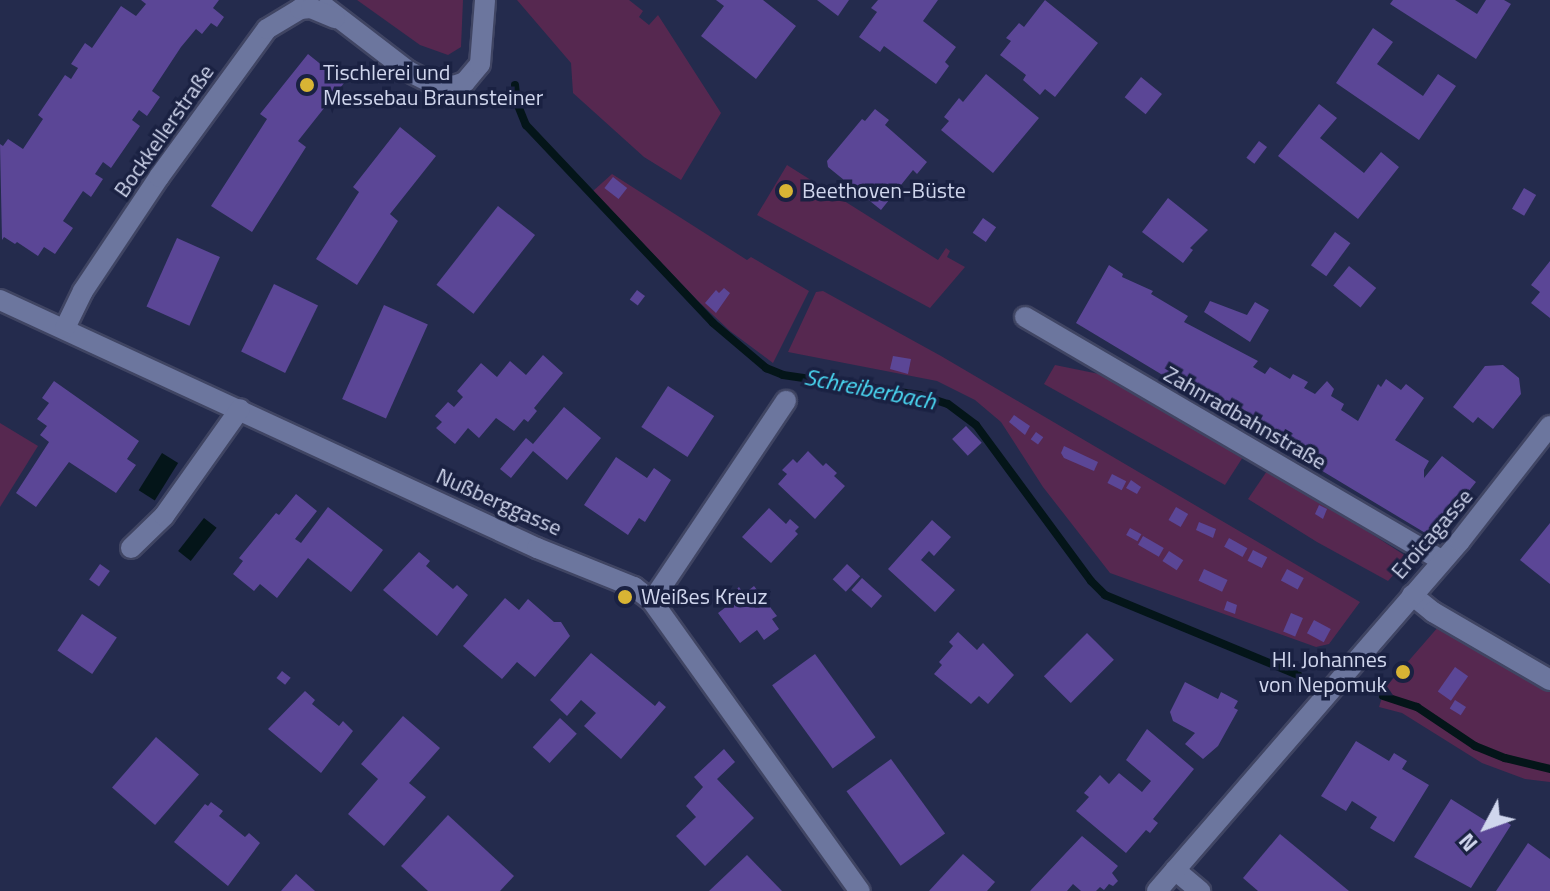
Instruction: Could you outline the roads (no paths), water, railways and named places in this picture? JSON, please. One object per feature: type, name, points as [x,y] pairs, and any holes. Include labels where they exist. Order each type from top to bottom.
[{"type":"street","points":[[319,0],[335,18],[408,71],[430,82],[454,86],[465,82],[480,64],[485,0]]},
{"type":"street","name":"Bockkellerstraße","points":[[65,328],[83,291],[159,177],[267,29],[300,9],[311,8],[335,18]]},
{"type":"street","name":"Nußberggasse","points":[[0,300],[537,548],[623,581],[652,601],[858,890]]},
{"type":"street","name":"Zahnradbahnstraße","points":[[1025,317],[1441,560]]},
{"type":"street","points":[[652,601],[786,401]]},
{"type":"street","points":[[131,548],[164,516],[240,409]]},
{"type":"street","name":"Eroicagasse","points":[[1175,870],[1412,595],[1550,426]]},
{"type":"street","points":[[1412,595],[1439,617],[1550,680]]},
{"type":"street","points":[[1157,891],[1175,870],[1200,891]]},
{"type":"waterway","name":"Schreiberbach","points":[[515,85],[517,103],[526,125],[713,323],[766,368],[783,375],[920,395],[948,404],[976,425],[1091,581],[1105,595],[1298,675]]},
{"type":"waterway","name":"Schreiberbach","points":[[1383,696],[1417,707],[1475,746],[1505,758],[1550,769]]},
{"type":"place","name":"Tischlerei und Messebau Braunsteiner","points":[[307,85]]},
{"type":"place","name":"Beethoven-Büste","points":[[786,191]]},
{"type":"place","name":"Weißes Kreuz","points":[[625,597]]},
{"type":"place","name":"Hl. Johannes von Nepomuk","points":[[1403,672]]}]
